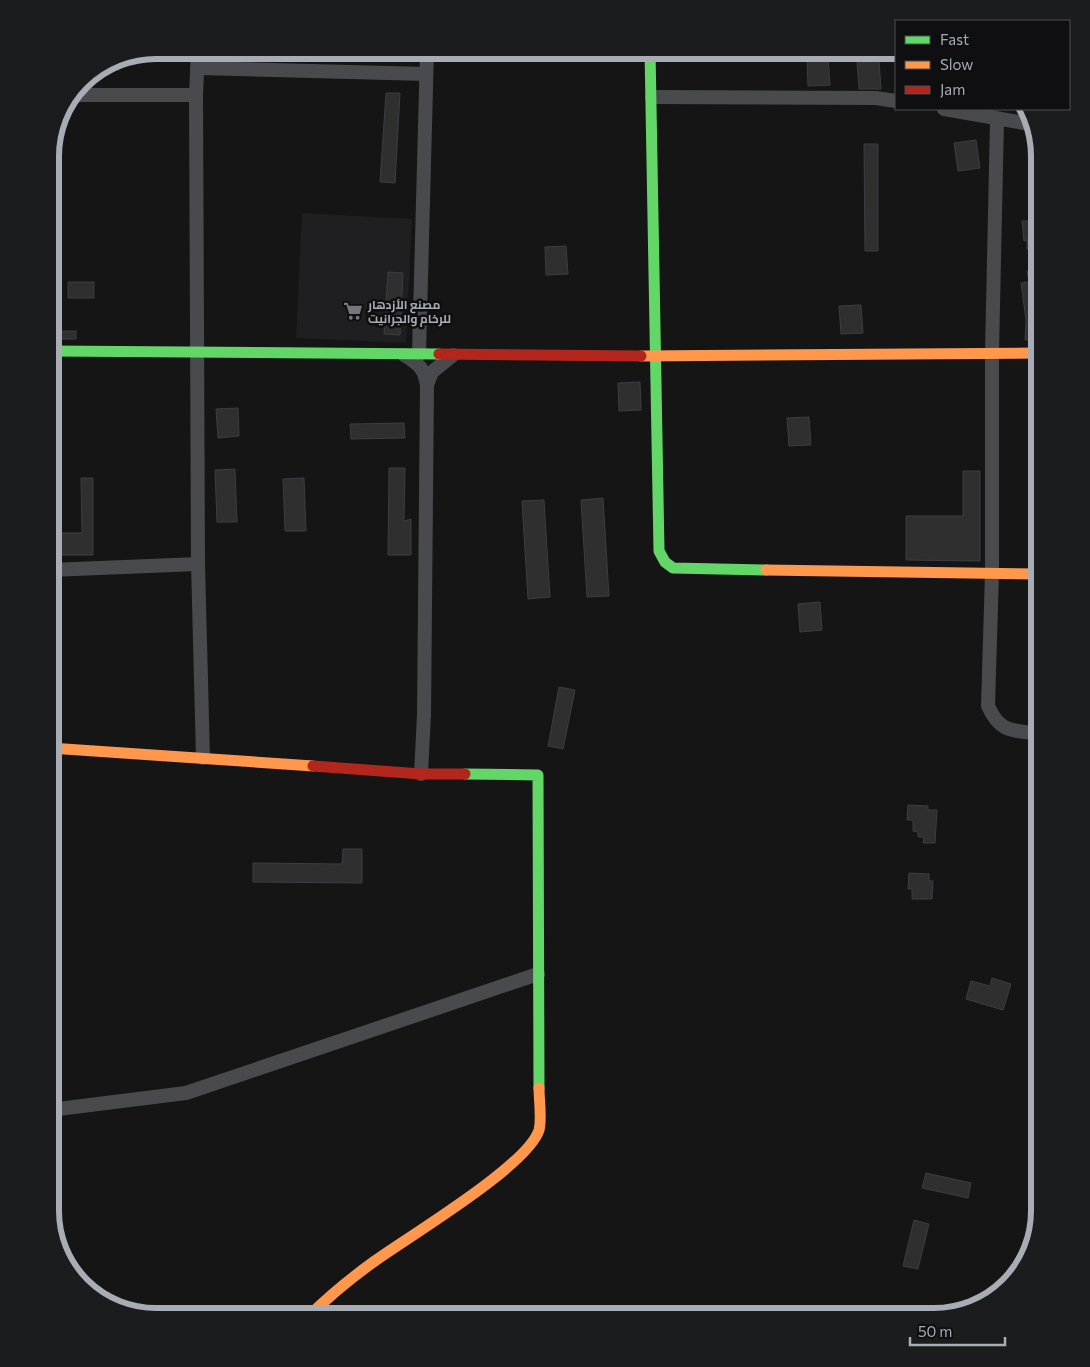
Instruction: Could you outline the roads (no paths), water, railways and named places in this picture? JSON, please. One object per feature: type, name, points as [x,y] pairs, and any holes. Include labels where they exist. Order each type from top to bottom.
[{"type":"street","points":[[198,59],[196,94],[198,564],[202,758]]},
{"type":"street","points":[[419,354],[427,59]]},
{"type":"street","points":[[650,59],[659,551],[665,562],[672,568],[1031,574]]},
{"type":"street","points":[[197,68],[426,74]]},
{"type":"street","points":[[81,95],[196,94]]},
{"type":"street","points":[[652,97],[876,98],[895,101]]},
{"type":"street","points":[[949,110],[997,120],[1025,123]]},
{"type":"street","points":[[997,120],[992,353],[992,573],[988,706],[995,722],[1009,729],[1031,733]]},
{"type":"street","points":[[59,351],[655,356],[1031,353]]},
{"type":"street","points":[[400,353],[418,363],[425,373],[427,386],[424,715],[420,774]]},
{"type":"street","points":[[427,386],[432,372],[453,355]]},
{"type":"street","points":[[59,570],[198,564]]},
{"type":"street","points":[[59,749],[420,774],[538,774],[539,1130],[534,1142],[494,1177],[381,1257],[319,1308]]},
{"type":"street","points":[[59,1109],[186,1094],[538,974]]},
{"type":"place","name":"مصنع الأزدهار للرخام والجرانيت","points":[[353,311]]}]
